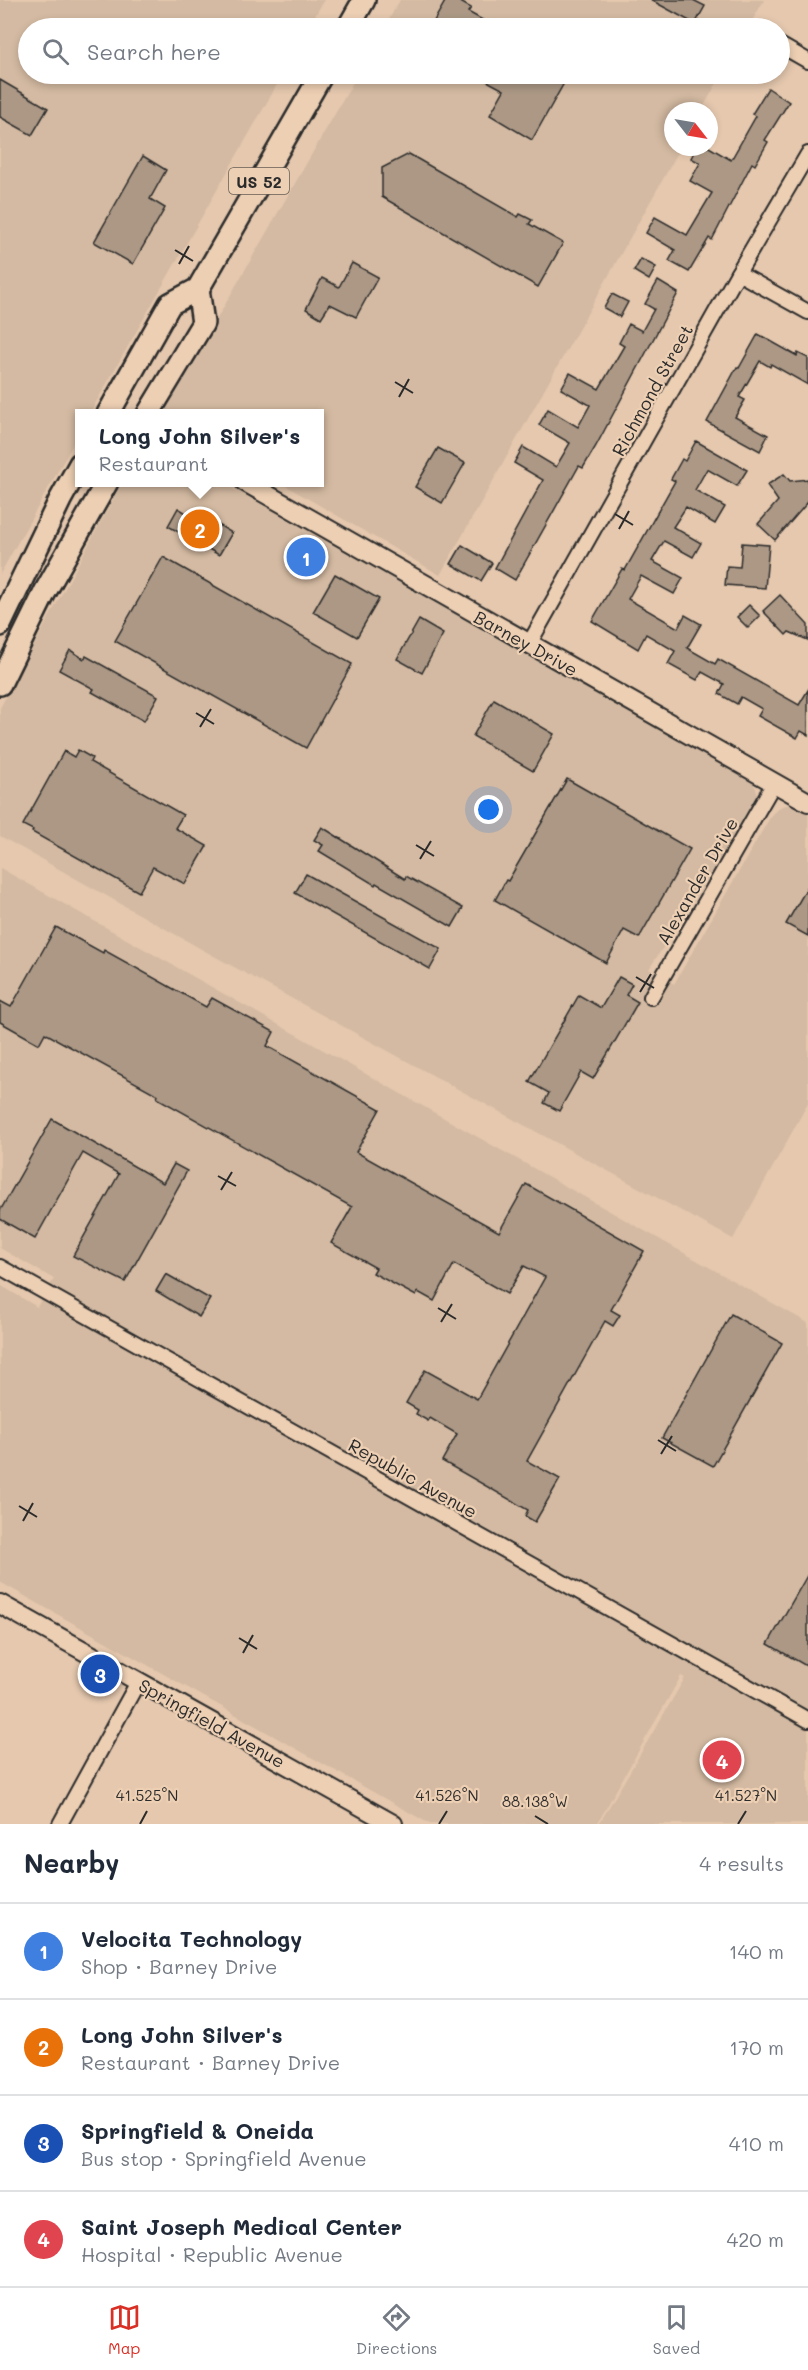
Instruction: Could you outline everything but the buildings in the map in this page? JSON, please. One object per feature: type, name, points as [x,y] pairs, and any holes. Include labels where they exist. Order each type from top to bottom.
[{"type":"main road","points":[[354,18],[364,0]]},
{"type":"main road","name":"US 52","points":[[198,289],[316,84]]},
{"type":"main road","points":[[116,409],[170,304],[198,289],[203,322],[151,409]]},
{"type":"main road","points":[[0,625],[75,473]]},
{"type":"main road","points":[[0,684],[45,592],[105,487]]},
{"type":"street","points":[[790,51],[808,61]]},
{"type":"street","name":"Richmond Street","points":[[529,644],[738,273],[808,154]]},
{"type":"street","points":[[738,273],[808,312]]},
{"type":"street","name":"Barney Drive","points":[[252,487],[808,802]]},
{"type":"street","name":"Alexander Drive","points":[[651,997],[774,783]]},
{"type":"street","name":"Republic Avenue","points":[[0,1267],[808,1720]]},
{"type":"street","name":"Springfield Avenue","points":[[0,1604],[393,1824]]},
{"type":"street","points":[[60,1824],[138,1682]]},
{"type":"shaded area","points":[[0,0],[324,0],[314,18],[18,18],[18,84],[277,84],[92,409],[75,409],[75,441],[0,574]]},
{"type":"shaded area","points":[[400,0],[764,0],[754,18],[390,18]]},
{"type":"shaded area","points":[[352,84],[716,84],[706,102],[664,102],[664,156],[676,156],[440,575],[288,487],[324,487],[324,409],[165,409]]},
{"type":"shaded area","points":[[120,487],[230,487],[751,779],[756,789],[757,802],[649,969],[674,984],[772,814],[782,806],[793,804],[808,813],[808,1103],[733,1239],[205,951],[0,836],[0,708]]},
{"type":"shaded area","points":[[0,868],[808,1323],[808,1824],[599,1824],[685,1678],[681,1676],[597,1824],[430,1824],[0,1582],[0,1285],[37,1307],[54,1279],[0,1248]]},
{"type":"place","name":"Long John Silver's","points":[[200,529]]},
{"type":"place","name":"Velocita Technology","points":[[306,557]]},
{"type":"place","name":"Springfield & Oneida","points":[[100,1674]]},
{"type":"place","name":"Saint Joseph Medical Center","points":[[722,1760]]}]
